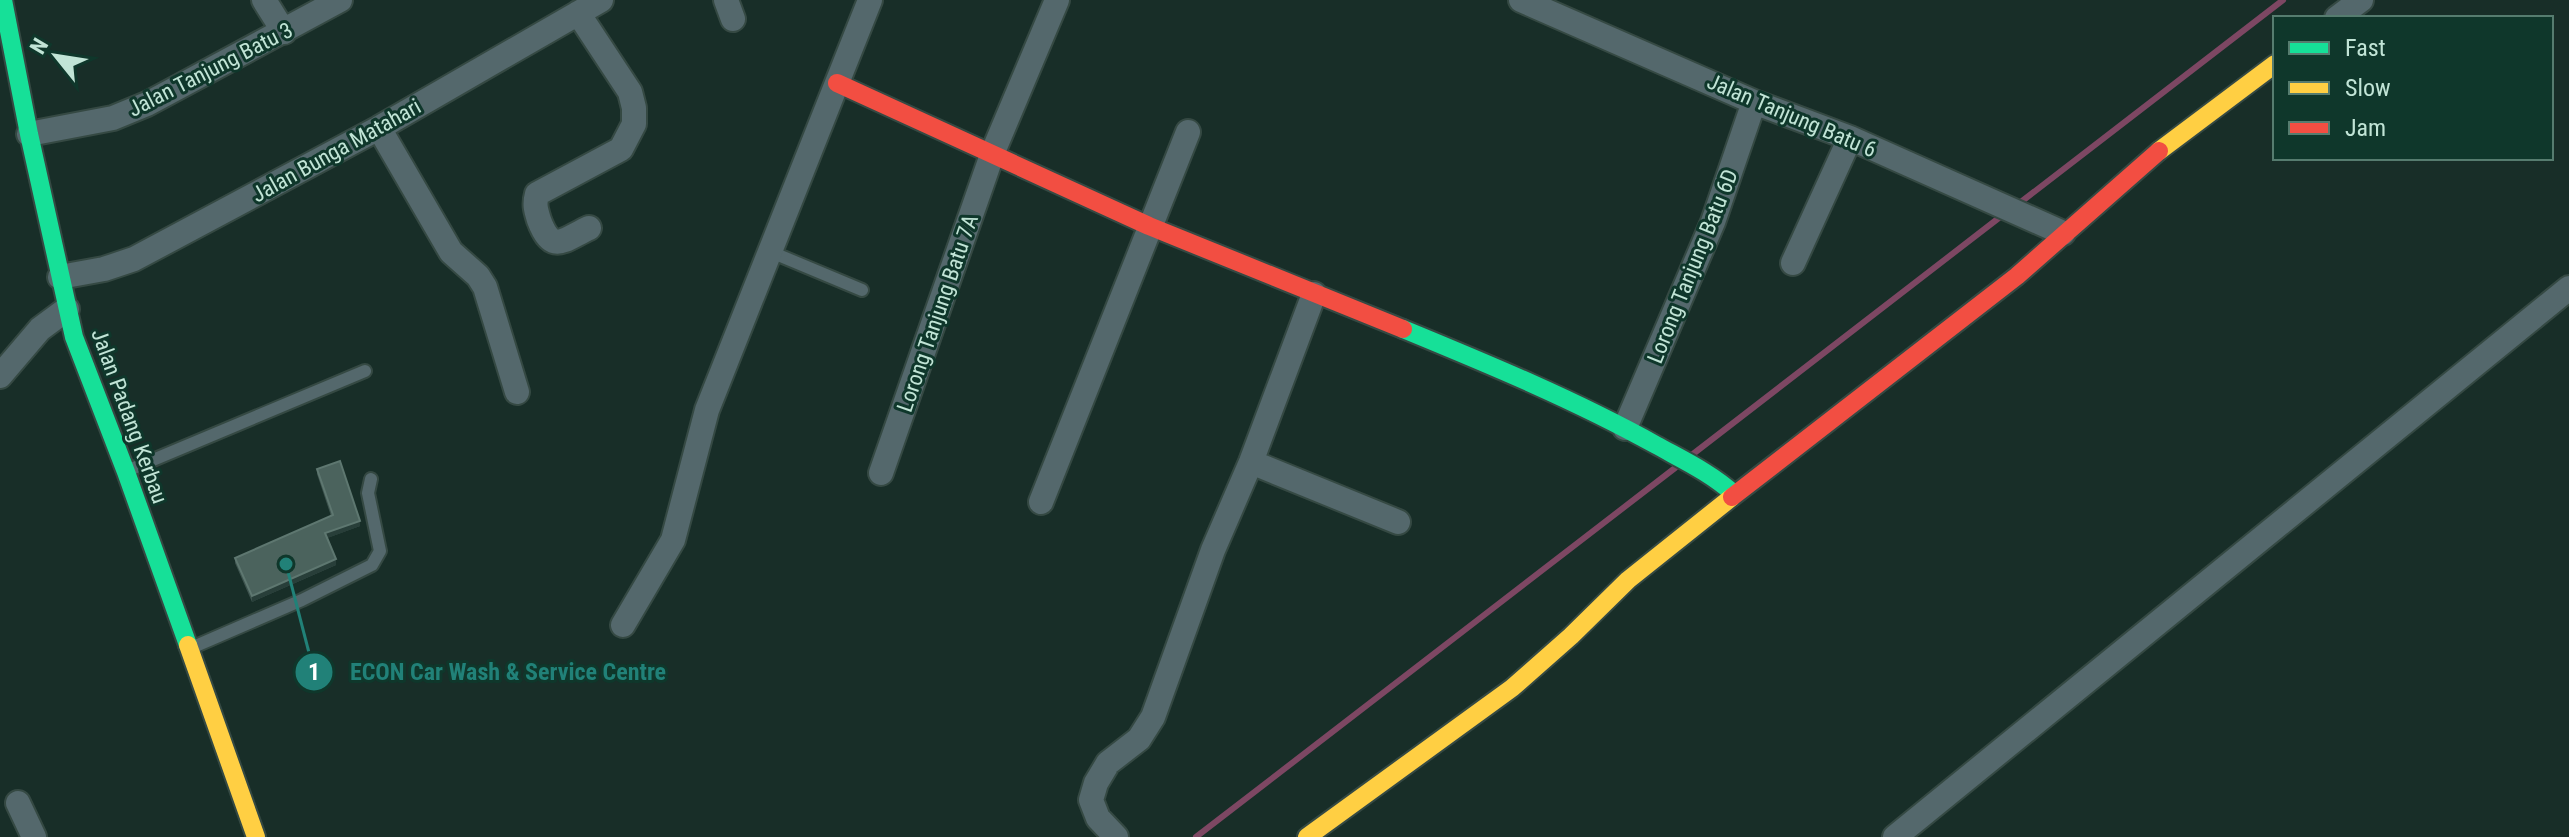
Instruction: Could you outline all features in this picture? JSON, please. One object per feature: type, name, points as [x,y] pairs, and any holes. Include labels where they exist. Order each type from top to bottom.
[{"type":"street","name":"Jalan Padang Kerbau","points":[[3,0],[67,309],[84,366],[126,472],[256,837]]},
{"type":"street","points":[[264,0],[284,32]]},
{"type":"street","name":"Jalan Tanjung Batu 3","points":[[29,134],[122,114],[147,104],[340,0]]},
{"type":"street","name":"Jalan Bunga Matahari","points":[[60,277],[104,269],[134,259],[379,128],[601,0]]},
{"type":"street","points":[[623,625],[673,540],[707,410],[870,0]]},
{"type":"street","name":"Lorong Tanjung Batu 7A","points":[[881,473],[993,152],[1057,0]]},
{"type":"street","name":"Jalan Tanjung Batu 6","points":[[1521,0],[1754,102],[1850,138],[2053,228]]},
{"type":"street","points":[[578,13],[630,92],[634,124],[621,149],[537,194],[534,204],[545,236],[551,241],[561,241],[589,228]]},
{"type":"street","points":[[1307,837],[1512,688],[1628,580],[1734,494],[2017,276],[2053,228],[2273,65]]},
{"type":"street","points":[[837,83],[1149,226],[1472,357],[1625,428],[1717,479],[1734,494]]},
{"type":"street","name":"Lorong Tanjung Batu 6D","points":[[1625,428],[1713,222],[1754,102]]},
{"type":"street","points":[[379,128],[451,252],[478,276],[485,287],[517,392]]},
{"type":"street","points":[[1041,502],[1188,132]]},
{"type":"street","points":[[1793,263],[1850,138]]},
{"type":"street","points":[[1895,837],[2569,288]]},
{"type":"street","points":[[1116,837],[1098,818],[1091,800],[1096,783],[1108,763],[1139,739],[1153,717],[1213,550],[1251,462],[1314,294]]},
{"type":"street","points":[[0,376],[40,329],[67,309]]},
{"type":"street","points":[[1251,462],[1398,522]]},
{"type":"street","points":[[18,803],[34,837]]},
{"type":"lane","points":[[771,252],[862,290]]},
{"type":"lane","points":[[126,472],[365,371]]},
{"type":"lane","points":[[188,649],[302,600],[372,565],[380,551],[367,486],[371,479]]},
{"type":"building","points":[[340,461],[360,521],[325,533],[336,559],[252,596],[235,558],[333,515],[317,469]]},
{"type":"waterway","points":[[2017,205],[2283,0]]},
{"type":"waterway","points":[[1693,454],[2004,214]]},
{"type":"waterway","points":[[1196,837],[1675,468]]},
{"type":"traffic: fast","points":[[3,0],[74,337],[188,645]]},
{"type":"traffic: fast","points":[[1403,329],[1594,413],[1696,467],[1734,494]]},
{"type":"traffic: slow","points":[[2159,151],[2273,66]]},
{"type":"traffic: slow","points":[[1307,837],[1512,688],[1628,580],[1732,497]]},
{"type":"traffic: slow","points":[[188,645],[256,837]]},
{"type":"traffic: jam","points":[[837,83],[1149,226],[1403,329]]},
{"type":"traffic: jam","points":[[1732,497],[2017,276],[2159,151]]},
{"type":"place","name":"ECON Car Wash & Service Centre","points":[[286,564]]}]
